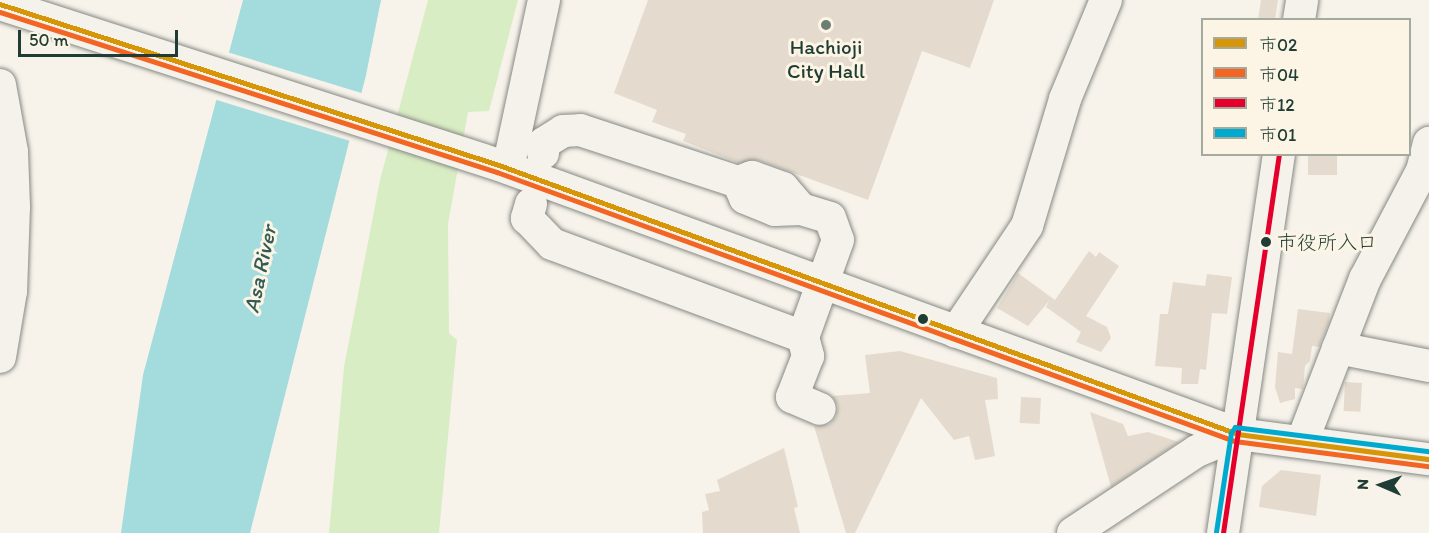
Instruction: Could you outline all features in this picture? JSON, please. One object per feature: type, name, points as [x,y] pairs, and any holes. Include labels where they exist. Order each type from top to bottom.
[{"type":"street","points":[[504,167],[544,0]]},
{"type":"street","points":[[956,332],[1027,226],[1065,99],[1106,0]]},
{"type":"street","points":[[1299,18],[1302,0]]},
{"type":"street","points":[[4,7],[504,167],[1238,434],[1429,459]]},
{"type":"street","points":[[0,85],[12,152],[14,207],[11,291],[0,357]]},
{"type":"street","points":[[543,153],[544,143],[563,131],[580,130],[738,182],[745,198],[775,210],[801,209],[830,218],[838,240],[825,284],[803,337],[808,356],[792,397],[820,409]]},
{"type":"street","points":[[1302,442],[1321,384],[1365,279],[1422,171],[1429,143]]},
{"type":"street","points":[[1223,533],[1279,156]]},
{"type":"street","points":[[531,204],[527,218],[552,244],[633,273],[680,299],[803,337]]},
{"type":"street","points":[[1338,348],[1429,366]]},
{"type":"street","points":[[1073,533],[1197,451],[1238,434]]},
{"type":"green space","points":[[428,0],[518,0],[489,111],[468,112],[448,224],[449,333],[457,340],[439,533],[329,533],[344,367],[380,180]]},
{"type":"water","name":"Asa River","points":[[243,0],[381,0],[366,75],[250,533],[121,533],[143,375]]},
{"type":"pier","points":[[227,52],[365,94],[350,141],[213,99]]},
{"type":"building","points":[[648,0],[994,0],[970,68],[922,51],[868,200],[758,160],[739,163],[683,141],[686,134],[652,122],[657,110],[614,93]]},
{"type":"building","points":[[1261,0],[1278,0],[1275,18],[1258,18]]},
{"type":"building","points":[[1308,156],[1337,156],[1337,175],[1308,175]]},
{"type":"building","points":[[1089,251],[1096,257],[1099,252],[1119,266],[1086,316],[1107,327],[1111,338],[1101,352],[1076,342],[1081,332],[1046,307],[1049,301],[1028,326],[997,308],[1018,273],[1055,300]]},
{"type":"building","points":[[1207,274],[1232,277],[1227,314],[1212,313],[1206,370],[1200,369],[1198,384],[1181,384],[1182,368],[1155,366],[1160,314],[1168,314],[1173,282],[1205,286]]},
{"type":"building","points":[[1298,309],[1330,313],[1329,322],[1319,347],[1312,346],[1310,361],[1305,366],[1303,389],[1295,388],[1295,399],[1280,403],[1275,387],[1278,352],[1292,354]]},
{"type":"building","points":[[900,351],[997,378],[998,399],[985,400],[995,456],[975,460],[969,436],[954,440],[921,398],[855,533],[846,533],[814,426],[830,424],[836,417],[838,406],[832,396],[870,393],[865,355]]},
{"type":"building","points":[[1345,382],[1362,383],[1360,412],[1343,411]]},
{"type":"building","points":[[1021,397],[1041,398],[1040,424],[1020,423]]},
{"type":"building","points":[[1090,412],[1123,424],[1128,436],[1148,432],[1179,442],[1111,487]]},
{"type":"building","points":[[784,448],[798,507],[794,508],[800,533],[703,533],[702,512],[709,510],[705,494],[720,491],[717,480]]},
{"type":"building","points":[[1281,470],[1321,475],[1316,516],[1259,507],[1262,486]]},
{"type":"transit line","name":"市02","points":[[0,4],[499,165],[1238,434],[1429,459]]},
{"type":"transit line","name":"市04","points":[[0,12],[497,172],[1235,441],[1428,466]]},
{"type":"transit line","name":"市12","points":[[1223,533],[1279,156]]},
{"type":"transit line","name":"市01","points":[[1216,532],[1231,433],[1235,427],[1429,451]]},
{"type":"place","name":"Hachioji City Hall","points":[[826,25]]},
{"type":"place","name":"市役所入口","points":[[1266,242]]}]
